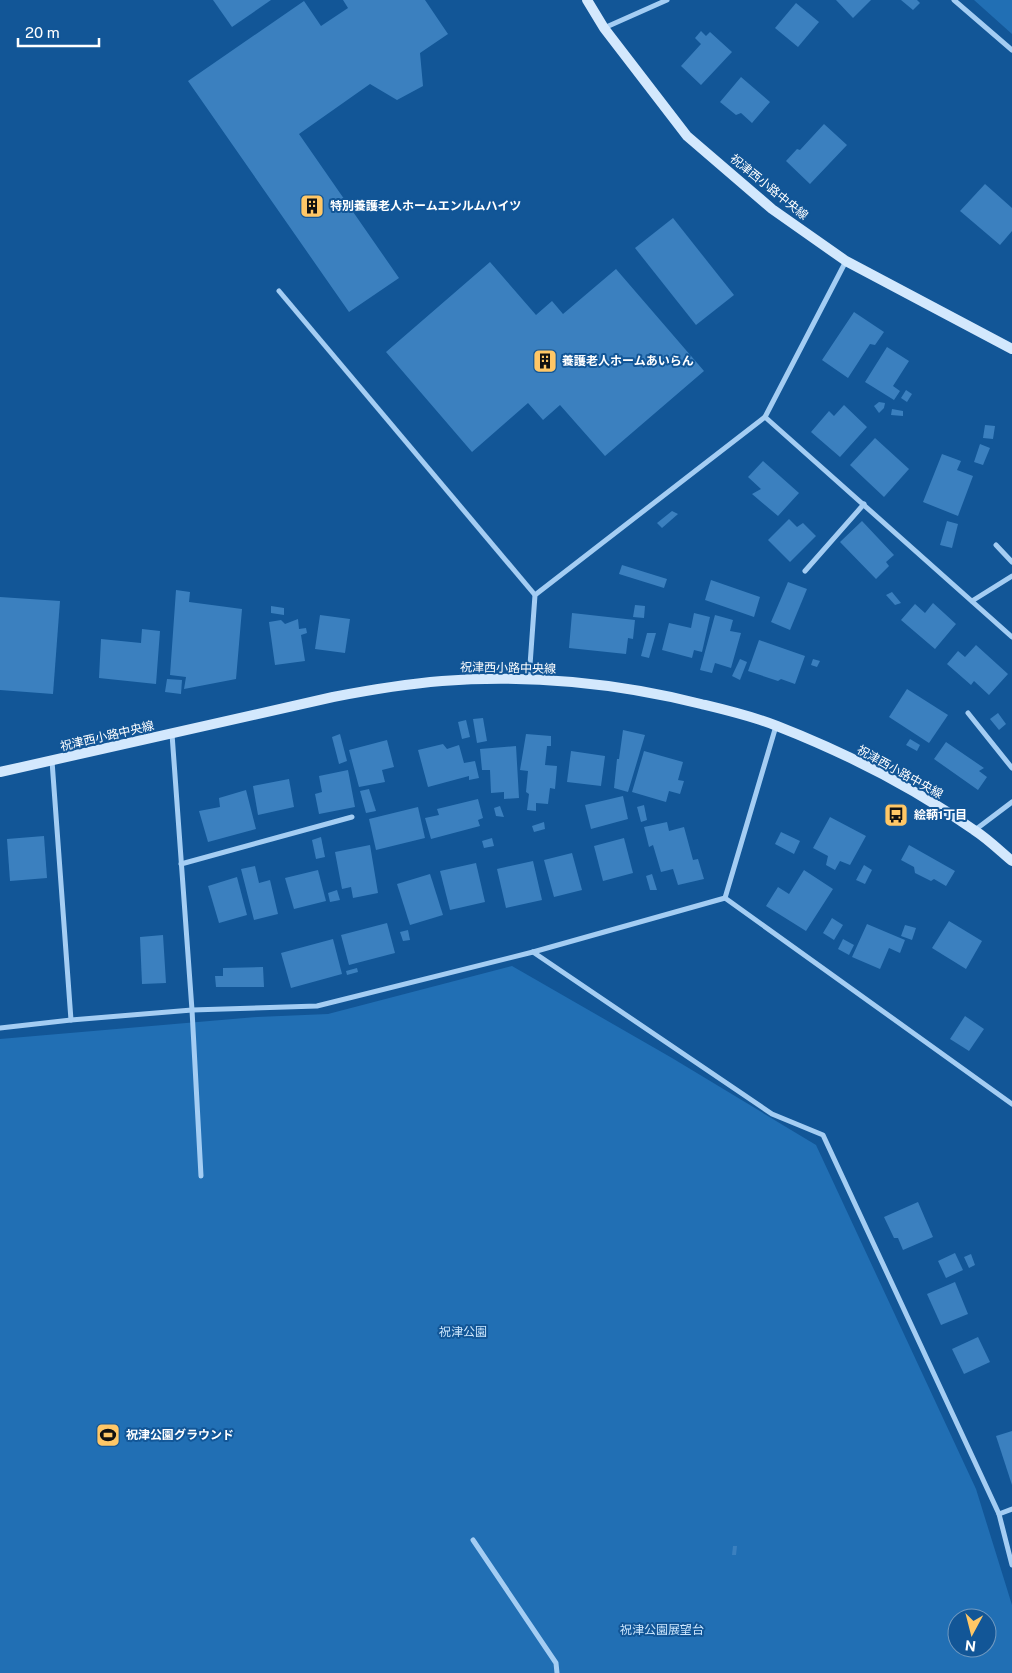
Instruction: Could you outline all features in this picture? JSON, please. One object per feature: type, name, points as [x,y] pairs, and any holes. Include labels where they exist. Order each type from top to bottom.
[{"type":"main road","name":"祝津西小路中央線","points":[[587,0],[604,28],[688,136],[772,209],[846,261],[1012,349]]},
{"type":"main road","name":"祝津西小路中央線","points":[[0,772],[374,689],[442,680],[529,679],[627,689],[673,697],[730,711],[776,726],[853,759],[892,779],[975,830],[1012,861]]},
{"type":"street","points":[[604,28],[667,0]]},
{"type":"street","points":[[954,0],[1012,50]]},
{"type":"street","points":[[535,595],[765,417],[846,261]]},
{"type":"street","points":[[279,291],[535,595],[529,679]]},
{"type":"street","points":[[765,417],[1012,637]]},
{"type":"street","points":[[805,571],[864,504]]},
{"type":"street","points":[[996,544],[1012,562]]},
{"type":"street","points":[[972,601],[1012,576]]},
{"type":"street","points":[[968,713],[1012,768]]},
{"type":"street","points":[[725,898],[776,726]]},
{"type":"street","points":[[172,733],[192,1010],[201,1176]]},
{"type":"street","points":[[52,761],[72,1020]]},
{"type":"street","points":[[975,830],[1012,802]]},
{"type":"street","points":[[181,864],[352,817]]},
{"type":"street","points":[[0,1028],[192,1010],[317,1006],[533,952],[725,898]]},
{"type":"street","points":[[725,898],[1012,1104]]},
{"type":"street","points":[[533,952],[772,1114],[823,1135],[999,1514],[1012,1564]]},
{"type":"street","points":[[999,1514],[1012,1509]]},
{"type":"street","points":[[473,1540],[556,1662],[557,1673]]},
{"type":"green space","points":[[974,0],[1012,0],[1012,34]]},
{"type":"green space","name":"祝津公園","points":[[512,966],[672,1058],[816,1145],[976,1489],[1012,1605],[1012,1673],[0,1673],[0,1039],[257,1017],[328,1014]]},
{"type":"building","points":[[213,0],[271,0],[232,27]]},
{"type":"building","name":"特別養護老人ホームエンルムハイツ","points":[[343,0],[425,0],[448,34],[420,53],[423,86],[397,100],[370,84],[299,134],[399,278],[349,312],[188,81],[304,1],[321,26],[348,8]]},
{"type":"building","points":[[836,0],[871,0],[853,18]]},
{"type":"building","points":[[901,0],[917,0],[920,3],[913,10]]},
{"type":"building","points":[[796,3],[819,22],[798,47],[775,28]]},
{"type":"building","points":[[701,31],[706,36],[710,32],[732,52],[701,85],[681,66],[701,44],[695,38]]},
{"type":"building","points":[[741,77],[770,102],[752,123],[741,113],[736,115],[720,102]]},
{"type":"building","points":[[824,124],[847,145],[810,184],[786,161],[797,149],[800,150]]},
{"type":"building","points":[[985,184],[1012,208],[1012,231],[1000,245],[960,211]]},
{"type":"building","points":[[673,218],[734,295],[696,325],[635,248]]},
{"type":"building","name":"養護老人ホームあいらん","points":[[490,262],[536,315],[552,301],[563,314],[616,269],[704,371],[605,456],[560,405],[543,420],[528,403],[472,452],[386,352]]},
{"type":"building","points":[[854,312],[884,332],[875,345],[870,344],[848,378],[822,360]]},
{"type":"building","points":[[887,347],[909,361],[893,386],[900,391],[894,400],[865,382]]},
{"type":"building","points":[[906,390],[912,394],[907,402],[901,398]]},
{"type":"building","points":[[879,402],[885,403],[884,408],[879,413],[874,406]]},
{"type":"building","points":[[844,405],[867,427],[840,457],[811,432],[829,411],[834,416]]},
{"type":"building","points":[[892,409],[903,411],[903,416],[891,415]]},
{"type":"building","points":[[985,425],[995,426],[993,439],[983,438]]},
{"type":"building","points":[[875,438],[909,469],[884,497],[850,465]]},
{"type":"building","points":[[980,444],[990,448],[983,465],[974,462]]},
{"type":"building","points":[[942,454],[961,461],[957,470],[973,476],[958,516],[923,502]]},
{"type":"building","points":[[763,461],[799,493],[778,516],[752,494],[761,489],[748,477]]},
{"type":"building","points":[[672,511],[678,514],[662,528],[657,523]]},
{"type":"building","points":[[789,519],[797,527],[803,523],[816,536],[790,562],[768,540]]},
{"type":"building","points":[[862,521],[894,555],[886,562],[889,566],[876,579],[840,542]]},
{"type":"building","points":[[947,521],[958,524],[952,548],[940,545]]},
{"type":"building","points":[[622,565],[667,579],[664,588],[619,574]]},
{"type":"building","points":[[711,580],[760,597],[754,617],[705,600]]},
{"type":"building","points":[[788,582],[807,589],[790,630],[771,622]]},
{"type":"building","points":[[176,590],[190,592],[189,602],[242,609],[236,679],[184,689],[186,677],[170,675]]},
{"type":"building","points":[[892,592],[901,603],[895,605],[886,595]]},
{"type":"building","points":[[0,597],[60,601],[53,694],[0,690]]},
{"type":"building","points":[[933,603],[956,624],[935,649],[901,620],[915,604],[925,613]]},
{"type":"building","points":[[635,605],[645,606],[644,618],[633,617]]},
{"type":"building","points":[[271,606],[284,608],[284,615],[271,613]]},
{"type":"building","points":[[572,613],[635,620],[633,639],[628,638],[626,654],[569,648]]},
{"type":"building","points":[[694,613],[710,617],[702,652],[694,650],[692,658],[662,650],[669,623],[691,628]]},
{"type":"building","points":[[320,615],[350,619],[345,653],[315,649]]},
{"type":"building","points":[[715,615],[733,620],[730,631],[741,633],[731,668],[715,663],[712,673],[700,670]]},
{"type":"building","points":[[298,619],[299,629],[306,628],[307,633],[301,635],[305,661],[275,665],[269,622],[281,620],[285,624]]},
{"type":"building","points":[[142,629],[160,631],[156,684],[99,678],[101,639],[141,643]]},
{"type":"building","points":[[647,633],[656,633],[649,658],[641,656]]},
{"type":"building","points":[[759,640],[805,656],[795,684],[781,679],[778,681],[748,671]]},
{"type":"building","points":[[976,645],[1008,674],[989,695],[974,681],[971,685],[947,664],[958,651],[965,657]]},
{"type":"building","points":[[740,659],[747,662],[740,680],[732,676]]},
{"type":"building","points":[[813,659],[820,661],[817,667],[811,665]]},
{"type":"building","points":[[167,679],[182,680],[181,694],[165,692]]},
{"type":"building","points":[[907,689],[948,715],[929,743],[889,717]]},
{"type":"building","points":[[998,713],[1006,724],[999,730],[990,719]]},
{"type":"building","points":[[483,718],[487,741],[477,743],[473,719]]},
{"type":"building","points":[[466,720],[470,737],[462,739],[458,722]]},
{"type":"building","points":[[623,730],[645,735],[628,792],[614,788]]},
{"type":"building","points":[[340,734],[347,761],[339,764],[332,737]]},
{"type":"building","points":[[526,734],[551,736],[551,746],[547,746],[545,765],[557,766],[555,789],[550,788],[548,804],[536,803],[536,811],[527,810],[529,794],[526,792],[528,771],[520,770]]},
{"type":"building","points":[[910,739],[920,745],[917,751],[906,745]]},
{"type":"building","points":[[387,740],[394,767],[382,770],[385,782],[359,787],[349,750]]},
{"type":"building","points":[[946,742],[984,768],[979,771],[987,777],[978,790],[934,759]]},
{"type":"building","points":[[443,744],[447,749],[459,745],[464,763],[475,761],[479,778],[469,780],[469,776],[428,787],[418,750]]},
{"type":"building","points":[[516,746],[519,798],[504,799],[504,792],[491,793],[490,770],[482,770],[480,749]]},
{"type":"building","points":[[571,751],[605,756],[601,786],[567,782]]},
{"type":"building","points":[[644,751],[683,762],[678,780],[684,781],[680,794],[669,791],[666,802],[632,792]]},
{"type":"building","points":[[348,770],[355,807],[319,814],[315,794],[322,792],[319,776]]},
{"type":"building","points":[[289,779],[294,807],[258,815],[253,786]]},
{"type":"building","points":[[369,789],[376,811],[366,813],[360,791]]},
{"type":"building","points":[[246,790],[256,829],[208,842],[199,811],[220,807],[219,798]]},
{"type":"building","points":[[623,796],[628,819],[591,829],[585,805]]},
{"type":"building","points":[[478,799],[483,818],[478,820],[480,826],[431,839],[425,818],[439,815],[437,809]]},
{"type":"building","points":[[644,805],[647,820],[641,822],[637,807]]},
{"type":"building","points":[[500,806],[504,817],[496,816],[494,808]]},
{"type":"building","points":[[418,807],[425,838],[376,850],[369,819]]},
{"type":"building","points":[[830,817],[866,836],[850,865],[840,861],[835,870],[826,865],[828,856],[813,848]]},
{"type":"building","points":[[544,822],[545,829],[534,832],[532,826]]},
{"type":"building","points":[[667,822],[669,831],[684,827],[693,860],[698,859],[704,879],[678,885],[673,869],[661,872],[653,845],[649,847],[644,827]]},
{"type":"building","points":[[781,832],[800,841],[794,854],[775,844]]},
{"type":"building","points":[[44,836],[47,878],[10,881],[7,839]]},
{"type":"building","points":[[321,837],[325,857],[316,859],[312,840]]},
{"type":"building","points":[[492,838],[494,846],[484,848],[482,841]]},
{"type":"building","points":[[624,838],[633,873],[603,881],[594,846]]},
{"type":"building","points":[[370,845],[378,893],[353,898],[351,887],[342,889],[335,852]]},
{"type":"building","points":[[909,845],[955,871],[946,886],[934,879],[931,881],[915,873],[914,867],[901,860]]},
{"type":"building","points":[[572,853],[582,890],[554,897],[544,860]]},
{"type":"building","points":[[533,861],[542,900],[506,908],[497,869]]},
{"type":"building","points":[[476,863],[485,902],[450,910],[440,871]]},
{"type":"building","points":[[864,865],[872,870],[865,884],[856,880]]},
{"type":"building","points":[[255,866],[259,883],[270,880],[278,914],[254,920],[241,869]]},
{"type":"building","points":[[318,870],[326,901],[294,909],[285,878]]},
{"type":"building","points":[[804,870],[833,889],[806,931],[766,906],[778,887],[789,894]]},
{"type":"building","points":[[430,874],[443,915],[410,925],[397,884]]},
{"type":"building","points":[[652,874],[657,890],[650,890],[646,876]]},
{"type":"building","points":[[237,877],[247,915],[219,923],[208,886]]},
{"type":"building","points":[[337,890],[340,900],[330,902],[328,893]]},
{"type":"building","points":[[832,918],[843,925],[834,940],[823,933]]},
{"type":"building","points":[[949,921],[982,941],[966,969],[932,948]]},
{"type":"building","points":[[387,923],[395,953],[349,965],[341,935]]},
{"type":"building","points":[[867,924],[905,940],[900,953],[889,948],[880,969],[852,957]]},
{"type":"building","points":[[905,925],[916,928],[912,940],[901,936]]},
{"type":"building","points":[[408,930],[410,940],[403,941],[400,932]]},
{"type":"building","points":[[163,935],[166,983],[142,984],[140,937]]},
{"type":"building","points":[[333,939],[342,974],[291,988],[281,953]]},
{"type":"building","points":[[843,939],[854,945],[849,955],[838,949]]},
{"type":"building","points":[[263,967],[264,987],[216,987],[215,976],[223,976],[223,968]]},
{"type":"building","points":[[357,968],[358,972],[347,975],[346,971]]},
{"type":"building","points":[[965,1016],[984,1029],[969,1051],[950,1039]]},
{"type":"building","points":[[918,1202],[933,1237],[903,1250],[898,1238],[894,1238],[884,1217]]},
{"type":"building","points":[[955,1253],[963,1270],[946,1278],[938,1261]]},
{"type":"building","points":[[971,1254],[975,1265],[969,1268],[964,1257]]},
{"type":"building","points":[[955,1282],[968,1314],[941,1325],[927,1294]]},
{"type":"building","points":[[978,1337],[990,1362],[964,1374],[952,1349]]},
{"type":"building","points":[[1012,1431],[1012,1485],[996,1436]]},
{"type":"building","points":[[733,1546],[737,1546],[736,1555],[732,1555]]},
{"type":"place","name":"特別養護老人ホームエンルムハイツ","points":[[312,206]]},
{"type":"place","name":"養護老人ホームあいらん","points":[[545,361]]},
{"type":"place","name":"絵鞆1丁目","points":[[896,815]]},
{"type":"place","name":"祝津公園グラウンド","points":[[108,1435]]},
{"type":"park label","name":"祝津公園展望台","points":[[662,1630]]}]
